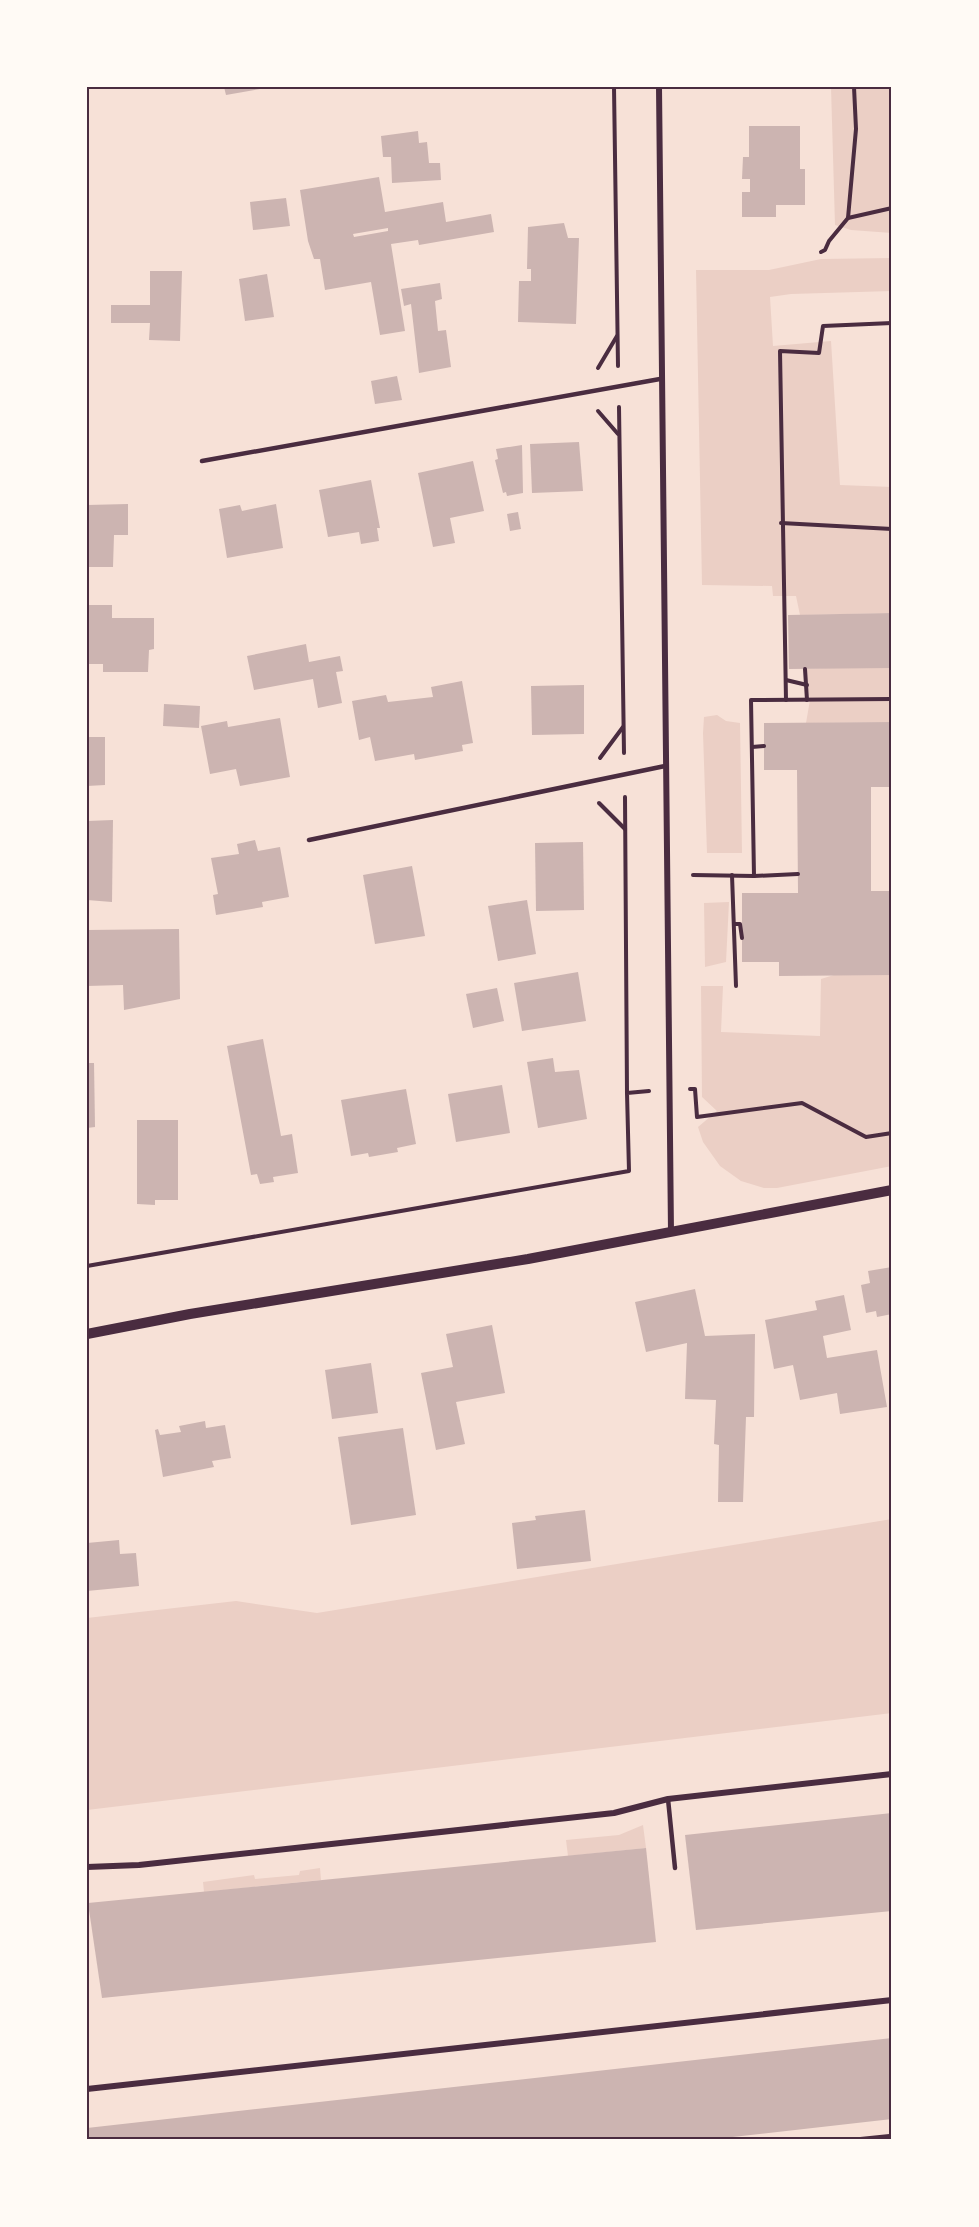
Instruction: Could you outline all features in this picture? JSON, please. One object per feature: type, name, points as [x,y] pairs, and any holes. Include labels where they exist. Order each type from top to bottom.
[{"type":"street","points":[[658,87],[671,1233]]},
{"type":"street","points":[[87,1334],[671,1233],[892,1190]]},
{"type":"street","points":[[87,1867],[139,1865],[614,1813],[668,1799],[892,1774]]},
{"type":"street","points":[[87,2089],[892,2000]]},
{"type":"lane","points":[[202,461],[660,379]]},
{"type":"lane","points":[[309,840],[665,766]]},
{"type":"lane","points":[[668,1799],[675,1869]]},
{"type":"lane","points":[[853,2140],[892,2136]]},
{"type":"path","points":[[87,1266],[629,1171],[614,87]]},
{"type":"path","points":[[820,252],[825,250],[829,241],[848,218],[856,129],[854,87]]},
{"type":"path","points":[[848,218],[892,208]]},
{"type":"path","points":[[786,700],[781,523],[780,351],[819,353],[823,326],[892,323]]},
{"type":"path","points":[[583,393],[618,335]]},
{"type":"path","points":[[781,523],[892,529]]},
{"type":"path","points":[[806,669],[807,700]]},
{"type":"path","points":[[786,680],[807,685]]},
{"type":"path","points":[[754,876],[751,700],[892,699]]},
{"type":"path","points":[[752,747],[764,746]]},
{"type":"path","points":[[581,784],[625,830]]},
{"type":"path","points":[[693,875],[798,874]]},
{"type":"path","points":[[732,875],[736,986]]},
{"type":"path","points":[[734,924],[740,924],[742,938]]},
{"type":"path","points":[[627,1093],[695,1089],[697,1117],[802,1103],[866,1137],[892,1133]]},
{"type":"shaded area","points":[[831,87],[892,87],[892,233],[851,230],[835,225]]},
{"type":"shaded area","points":[[892,258],[892,291],[791,294],[770,297],[773,346],[831,341],[840,485],[892,487],[892,613],[800,615],[796,596],[773,596],[772,586],[702,585],[696,270],[769,270],[821,259]]},
{"type":"shaded area","points":[[892,665],[892,722],[806,723],[810,700],[805,669]]},
{"type":"shaded area","points":[[717,715],[726,721],[740,723],[742,853],[707,853],[704,717]]},
{"type":"shaded area","points":[[729,902],[726,962],[705,967],[704,903]]},
{"type":"shaded area","points":[[834,975],[892,975],[892,1166],[777,1188],[764,1188],[741,1181],[720,1166],[703,1142],[698,1127],[717,1111],[702,1097],[701,986],[723,986],[721,1032],[820,1036],[821,979]]},
{"type":"shaded area","points":[[892,1519],[892,1713],[87,1810],[87,1618],[236,1601],[317,1613]]},
{"type":"shaded area","points":[[643,1825],[646,1848],[568,1856],[566,1840],[619,1835]]},
{"type":"shaded area","points":[[320,1868],[321,1880],[204,1892],[203,1882],[254,1875],[255,1879],[299,1875],[300,1871]]},
{"type":"building","points":[[224,87],[266,87],[266,88],[226,95]]},
{"type":"building","points":[[749,126],[800,126],[800,169],[805,169],[805,205],[776,205],[776,217],[742,217],[742,192],[750,192],[750,179],[742,179],[743,157],[749,157]]},
{"type":"building","points":[[418,131],[419,143],[427,142],[429,163],[440,163],[441,180],[392,183],[391,157],[383,157],[381,136]]},
{"type":"building","points":[[379,177],[385,212],[443,202],[446,222],[491,214],[494,232],[419,245],[418,240],[391,244],[405,331],[380,335],[371,282],[325,290],[320,259],[314,259],[308,241],[300,190]],"holes":[[[388,228],[388,231],[354,237],[353,234]]]},
{"type":"building","points":[[286,198],[290,226],[253,230],[250,202]]},
{"type":"building","points":[[564,223],[568,238],[579,238],[576,324],[518,322],[519,281],[531,281],[531,269],[527,269],[528,227]]},
{"type":"building","points":[[150,271],[182,271],[180,341],[149,340],[150,323],[111,323],[111,305],[150,305]]},
{"type":"building","points":[[267,274],[274,317],[245,321],[239,279]]},
{"type":"building","points":[[440,283],[442,299],[435,301],[438,331],[446,330],[451,367],[419,373],[411,304],[404,306],[401,289]]},
{"type":"building","points":[[397,376],[402,400],[375,404],[371,381]]},
{"type":"building","points":[[579,442],[583,491],[532,493],[530,444]]},
{"type":"building","points":[[522,445],[523,493],[507,496],[506,492],[503,493],[495,460],[498,459],[496,449]]},
{"type":"building","points":[[473,461],[484,511],[450,518],[455,543],[433,547],[418,473]]},
{"type":"building","points":[[371,480],[380,528],[377,528],[379,541],[361,544],[359,532],[328,537],[319,490]]},
{"type":"building","points":[[128,504],[128,535],[114,535],[113,567],[87,567],[87,505]]},
{"type":"building","points":[[276,504],[283,548],[227,558],[219,509],[240,505],[242,511]]},
{"type":"building","points":[[518,512],[521,529],[510,531],[507,514]]},
{"type":"building","points":[[87,605],[112,605],[112,618],[154,618],[154,649],[149,650],[148,672],[103,672],[103,664],[87,664]]},
{"type":"building","points":[[892,613],[892,668],[789,669],[788,615]]},
{"type":"building","points":[[306,644],[309,662],[340,656],[343,671],[336,672],[342,703],[318,708],[313,679],[254,690],[247,656]]},
{"type":"building","points":[[462,681],[473,743],[462,745],[463,751],[415,760],[414,754],[375,761],[370,737],[359,740],[352,701],[386,695],[388,702],[433,697],[431,687]]},
{"type":"building","points":[[584,685],[584,734],[532,735],[531,686]]},
{"type":"building","points":[[164,704],[200,706],[199,728],[163,726]]},
{"type":"building","points":[[280,718],[290,777],[240,786],[236,769],[210,774],[201,726],[227,721],[228,727]]},
{"type":"building","points":[[892,722],[892,787],[871,787],[871,891],[892,891],[892,975],[779,976],[779,962],[742,962],[742,893],[798,893],[797,770],[764,770],[764,723]]},
{"type":"building","points":[[87,737],[105,737],[105,785],[87,786]]},
{"type":"building","points":[[113,820],[112,902],[87,900],[87,821]]},
{"type":"building","points":[[255,840],[258,851],[280,847],[289,897],[262,902],[263,907],[216,915],[213,895],[218,894],[211,858],[239,854],[237,844]]},
{"type":"building","points":[[583,842],[584,910],[536,911],[535,843]]},
{"type":"building","points":[[412,866],[425,936],[375,944],[363,875]]},
{"type":"building","points":[[527,900],[536,954],[498,961],[488,906]]},
{"type":"building","points":[[179,929],[180,999],[124,1010],[123,985],[87,986],[87,930]]},
{"type":"building","points":[[578,972],[586,1021],[522,1031],[514,983]]},
{"type":"building","points":[[497,988],[504,1021],[473,1028],[466,994]]},
{"type":"building","points":[[263,1039],[281,1136],[292,1134],[298,1173],[273,1177],[274,1182],[260,1184],[257,1174],[251,1175],[227,1046]]},
{"type":"building","points":[[553,1058],[555,1072],[579,1070],[587,1119],[538,1128],[527,1062]]},
{"type":"building","points":[[87,1063],[94,1063],[95,1127],[87,1128]]},
{"type":"building","points":[[502,1085],[510,1133],[456,1142],[448,1094]]},
{"type":"building","points":[[406,1089],[416,1144],[397,1148],[398,1152],[369,1157],[368,1153],[351,1156],[341,1100]]},
{"type":"building","points":[[137,1120],[178,1120],[178,1200],[155,1200],[155,1205],[137,1204]]},
{"type":"building","points":[[892,1267],[892,1314],[877,1317],[876,1311],[866,1313],[861,1285],[870,1283],[868,1271]]},
{"type":"building","points":[[695,1289],[705,1336],[755,1334],[754,1417],[746,1417],[743,1502],[718,1502],[719,1445],[714,1444],[716,1400],[685,1399],[687,1343],[646,1352],[635,1302]]},
{"type":"building","points":[[844,1295],[851,1330],[823,1336],[827,1358],[877,1350],[887,1407],[840,1414],[837,1393],[800,1400],[793,1365],[774,1369],[765,1320],[817,1310],[815,1301]]},
{"type":"building","points":[[492,1325],[505,1393],[456,1402],[465,1444],[436,1450],[421,1373],[453,1367],[446,1334]]},
{"type":"building","points":[[371,1363],[378,1413],[332,1419],[325,1370]]},
{"type":"building","points":[[205,1421],[206,1428],[225,1425],[231,1458],[212,1461],[214,1467],[163,1477],[155,1430],[158,1429],[160,1435],[181,1432],[179,1426]]},
{"type":"building","points":[[403,1428],[416,1515],[351,1525],[338,1437]]},
{"type":"building","points":[[585,1510],[591,1561],[517,1569],[512,1523],[536,1520],[535,1516]]},
{"type":"building","points":[[119,1540],[120,1554],[136,1553],[139,1586],[87,1591],[87,1543]]},
{"type":"building","points":[[892,1813],[892,1911],[696,1930],[685,1835]]},
{"type":"building","points":[[646,1848],[656,1942],[102,1998],[88,1903]]},
{"type":"building","points":[[892,2038],[892,2119],[706,2140],[87,2140],[87,2128]]}]
